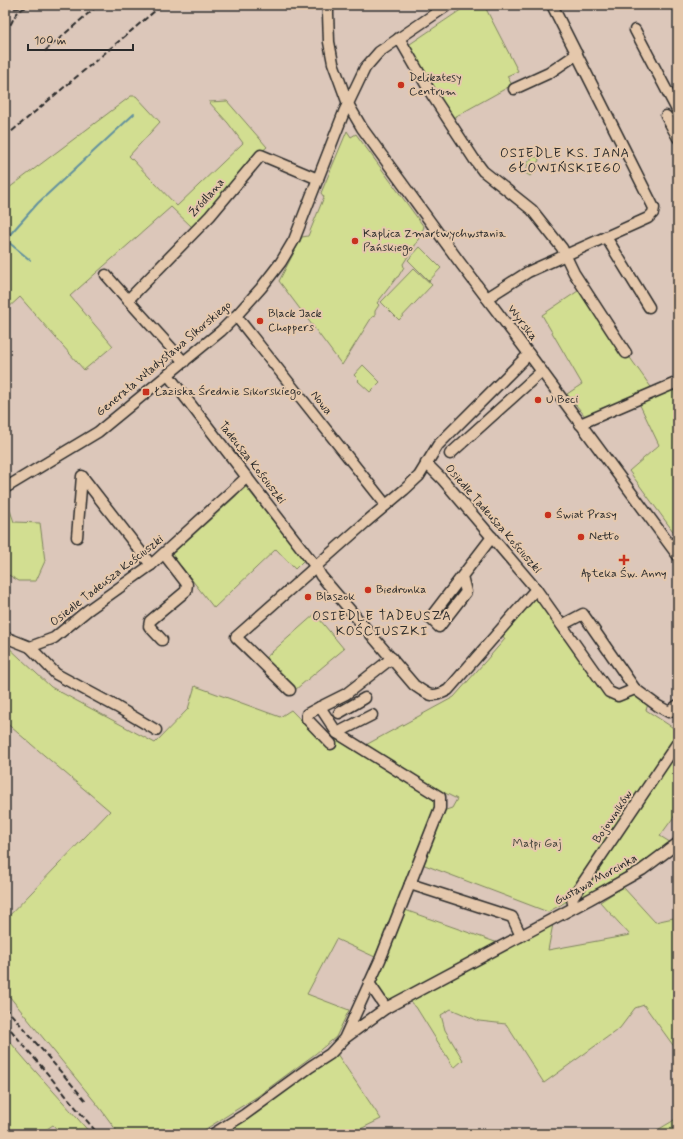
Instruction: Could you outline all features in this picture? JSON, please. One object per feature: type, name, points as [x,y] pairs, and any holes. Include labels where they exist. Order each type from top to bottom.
[{"type":"street","name":"Wyrska","points":[[328,5],[329,42],[333,63],[348,104],[358,121],[458,260],[530,354],[678,556]]},
{"type":"street","name":"Generała Władysława Sikorskiego","points":[[5,486],[98,432],[184,362],[236,316],[261,288],[281,262],[294,240],[325,159],[365,68],[373,58],[398,38],[448,5]]},
{"type":"street","points":[[487,298],[528,272],[648,218],[653,213],[654,208],[552,5]]},
{"type":"street","points":[[635,30],[677,110],[678,126]]},
{"type":"street","points":[[398,38],[432,95],[474,159],[483,170],[532,210],[562,248],[574,273],[626,353]]},
{"type":"street","points":[[514,89],[549,73],[577,54]]},
{"type":"street","points":[[339,82],[352,84],[358,81]]},
{"type":"street","points":[[666,116],[678,138]]},
{"type":"street","points":[[325,159],[330,155],[341,128],[351,121],[358,121]]},
{"type":"street","name":"Źródlana","points":[[128,300],[210,216],[261,155],[318,179]]},
{"type":"street","points":[[606,237],[649,307]]},
{"type":"street","points":[[106,275],[184,362]]},
{"type":"street","name":"Nowa","points":[[236,316],[386,505]]},
{"type":"street","points":[[426,463],[438,445],[530,354]]},
{"type":"street","points":[[450,454],[542,371]]},
{"type":"street","name":"Tadeusza Kościuszki","points":[[168,375],[316,567]]},
{"type":"street","points":[[580,424],[678,382]]},
{"type":"street","name":"Osiedle Tadeusza Kościuszki","points":[[290,690],[236,637],[386,505],[404,490],[419,476],[426,463],[443,480],[536,589],[448,690],[438,696],[426,694],[414,685],[325,582],[316,567]]},
{"type":"street","points":[[77,537],[82,476],[152,565]]},
{"type":"street","name":"Osiedle Tadeusza Kościuszki","points":[[30,647],[54,638],[88,610],[152,565],[247,478]]},
{"type":"street","points":[[462,576],[492,537]]},
{"type":"street","points":[[162,640],[149,626],[150,621],[186,591],[187,584],[164,554]]},
{"type":"street","points":[[536,589],[609,692],[618,696],[635,689]]},
{"type":"street","points":[[562,625],[583,614],[635,689],[669,712],[678,705]]},
{"type":"street","points":[[5,637],[30,647],[56,674],[156,730]]},
{"type":"street","points":[[331,744],[308,719],[307,714],[346,694],[392,658]]},
{"type":"street","points":[[331,701],[341,716],[364,698]]},
{"type":"street","points":[[213,1134],[244,1115],[330,1054],[344,1039],[380,960],[440,808],[440,797],[337,734],[320,707]]},
{"type":"street","points":[[337,734],[372,715]]},
{"type":"street","name":"Bojowników","points":[[574,907],[572,899],[678,742]]},
{"type":"street","name":"Gustawa Morcinka","points":[[344,1039],[386,1008],[523,936],[642,870],[678,843]]},
{"type":"street","points":[[410,884],[512,917],[523,936]]},
{"type":"street","points":[[369,983],[386,1008]]},
{"type":"green space","points":[[468,5],[484,5],[518,71],[507,76],[512,85],[451,119],[407,46]]},
{"type":"green space","points":[[131,96],[136,96],[160,122],[129,156],[177,206],[243,143],[228,123],[209,102],[227,101],[267,147],[192,227],[171,207],[70,296],[113,346],[84,370],[20,297],[5,311],[5,191]]},
{"type":"green space","points":[[347,131],[351,137],[356,134],[424,227],[416,244],[403,264],[404,267],[398,277],[377,303],[379,305],[375,311],[375,316],[372,317],[342,365],[279,281],[302,237],[308,236],[324,197],[321,193]]},
{"type":"green space","points":[[531,157],[538,157],[539,161],[535,164],[538,169],[530,176],[524,172],[527,169],[528,162],[531,160]]},
{"type":"green space","points":[[420,247],[441,268],[429,281],[408,260]]},
{"type":"green space","points":[[414,268],[432,285],[399,320],[381,302]]},
{"type":"green space","points":[[581,289],[653,390],[585,416],[567,394],[582,384],[542,315]]},
{"type":"green space","points":[[363,365],[380,382],[370,392],[354,375]]},
{"type":"green space","points":[[678,387],[678,538],[629,471],[659,445],[639,403]]},
{"type":"green space","points":[[246,487],[304,560],[295,569],[276,549],[214,608],[181,566],[176,567],[169,557]]},
{"type":"green space","points":[[5,496],[14,522],[40,523],[45,561],[36,581],[19,581],[5,573]]},
{"type":"green space","name":"Małpi Gaj","points":[[535,595],[609,698],[619,700],[635,693],[648,704],[646,710],[678,731],[678,736],[571,899],[548,912],[422,864],[443,811],[452,808],[457,799],[443,792],[441,796],[362,747],[454,697],[505,639],[502,635]]},
{"type":"green space","points":[[315,614],[344,649],[295,690],[263,660]]},
{"type":"green space","points":[[5,644],[51,687],[155,743],[188,709],[195,686],[280,717],[291,710],[328,748],[339,738],[434,800],[435,811],[375,957],[336,939],[307,994],[349,1010],[336,1037],[258,1096],[198,1134],[119,1134],[100,1108],[5,991],[5,920],[110,811],[5,722]]},
{"type":"green space","points":[[678,749],[678,811],[660,836],[673,844],[583,898],[581,894]]},
{"type":"green space","points":[[623,887],[655,922],[678,917],[678,1052],[644,1005],[635,1008],[620,1028],[544,1083],[506,1024],[479,1021],[451,1009],[441,1015],[445,1030],[463,1060],[454,1068],[416,1007],[409,1001],[421,995],[387,1005],[372,983],[405,910],[498,943],[553,924],[548,950],[630,935],[600,902]]},
{"type":"green space","points":[[5,1036],[91,1134],[61,1134],[53,1125],[48,1129],[36,1133],[5,1134]]},
{"type":"green space","points":[[337,1054],[381,1119],[350,1134],[219,1134]]},
{"type":"green space","points":[[678,1117],[678,1134],[653,1134],[672,1122]]},
{"type":"waterway","points":[[5,240],[38,203],[134,114]]},
{"type":"waterway","points":[[5,241],[7,241],[30,260]]},
{"type":"railway","points":[[5,10],[37,5]]},
{"type":"railway","points":[[45,51],[98,5]]},
{"type":"railway","points":[[5,137],[162,5]]},
{"type":"railway","points":[[5,32],[16,14],[28,7]]},
{"type":"railway","points":[[5,1007],[86,1101]]},
{"type":"railway","points":[[5,1023],[98,1134]]},
{"type":"place","name":"Delikatesy Centrum","points":[[401,85]]},
{"type":"place","name":"Kaplica Zmartwychwstania Pańskiego","points":[[355,241]]},
{"type":"place","name":"Black Jack Choppers","points":[[260,321]]},
{"type":"place","name":"Łaziska Średnie Sikorskiego","points":[[146,392]]},
{"type":"place","name":"U Beci","points":[[538,400]]},
{"type":"place","name":"Świat Prasy","points":[[548,515]]},
{"type":"place","name":"Netto","points":[[581,537]]},
{"type":"place","name":"Apteka Św. Anny","points":[[624,560]]},
{"type":"place","name":"Biedronka","points":[[368,590]]},
{"type":"place","name":"Blaszok","points":[[308,597]]},
{"type":"district","name":"OSIEDLE KS. JANA GŁOWIŃSKIEGO","points":[[565,160]]},
{"type":"district","name":"OSIEDLE TADEUSZA KOŚCIUSZKI","points":[[382,624]]}]
